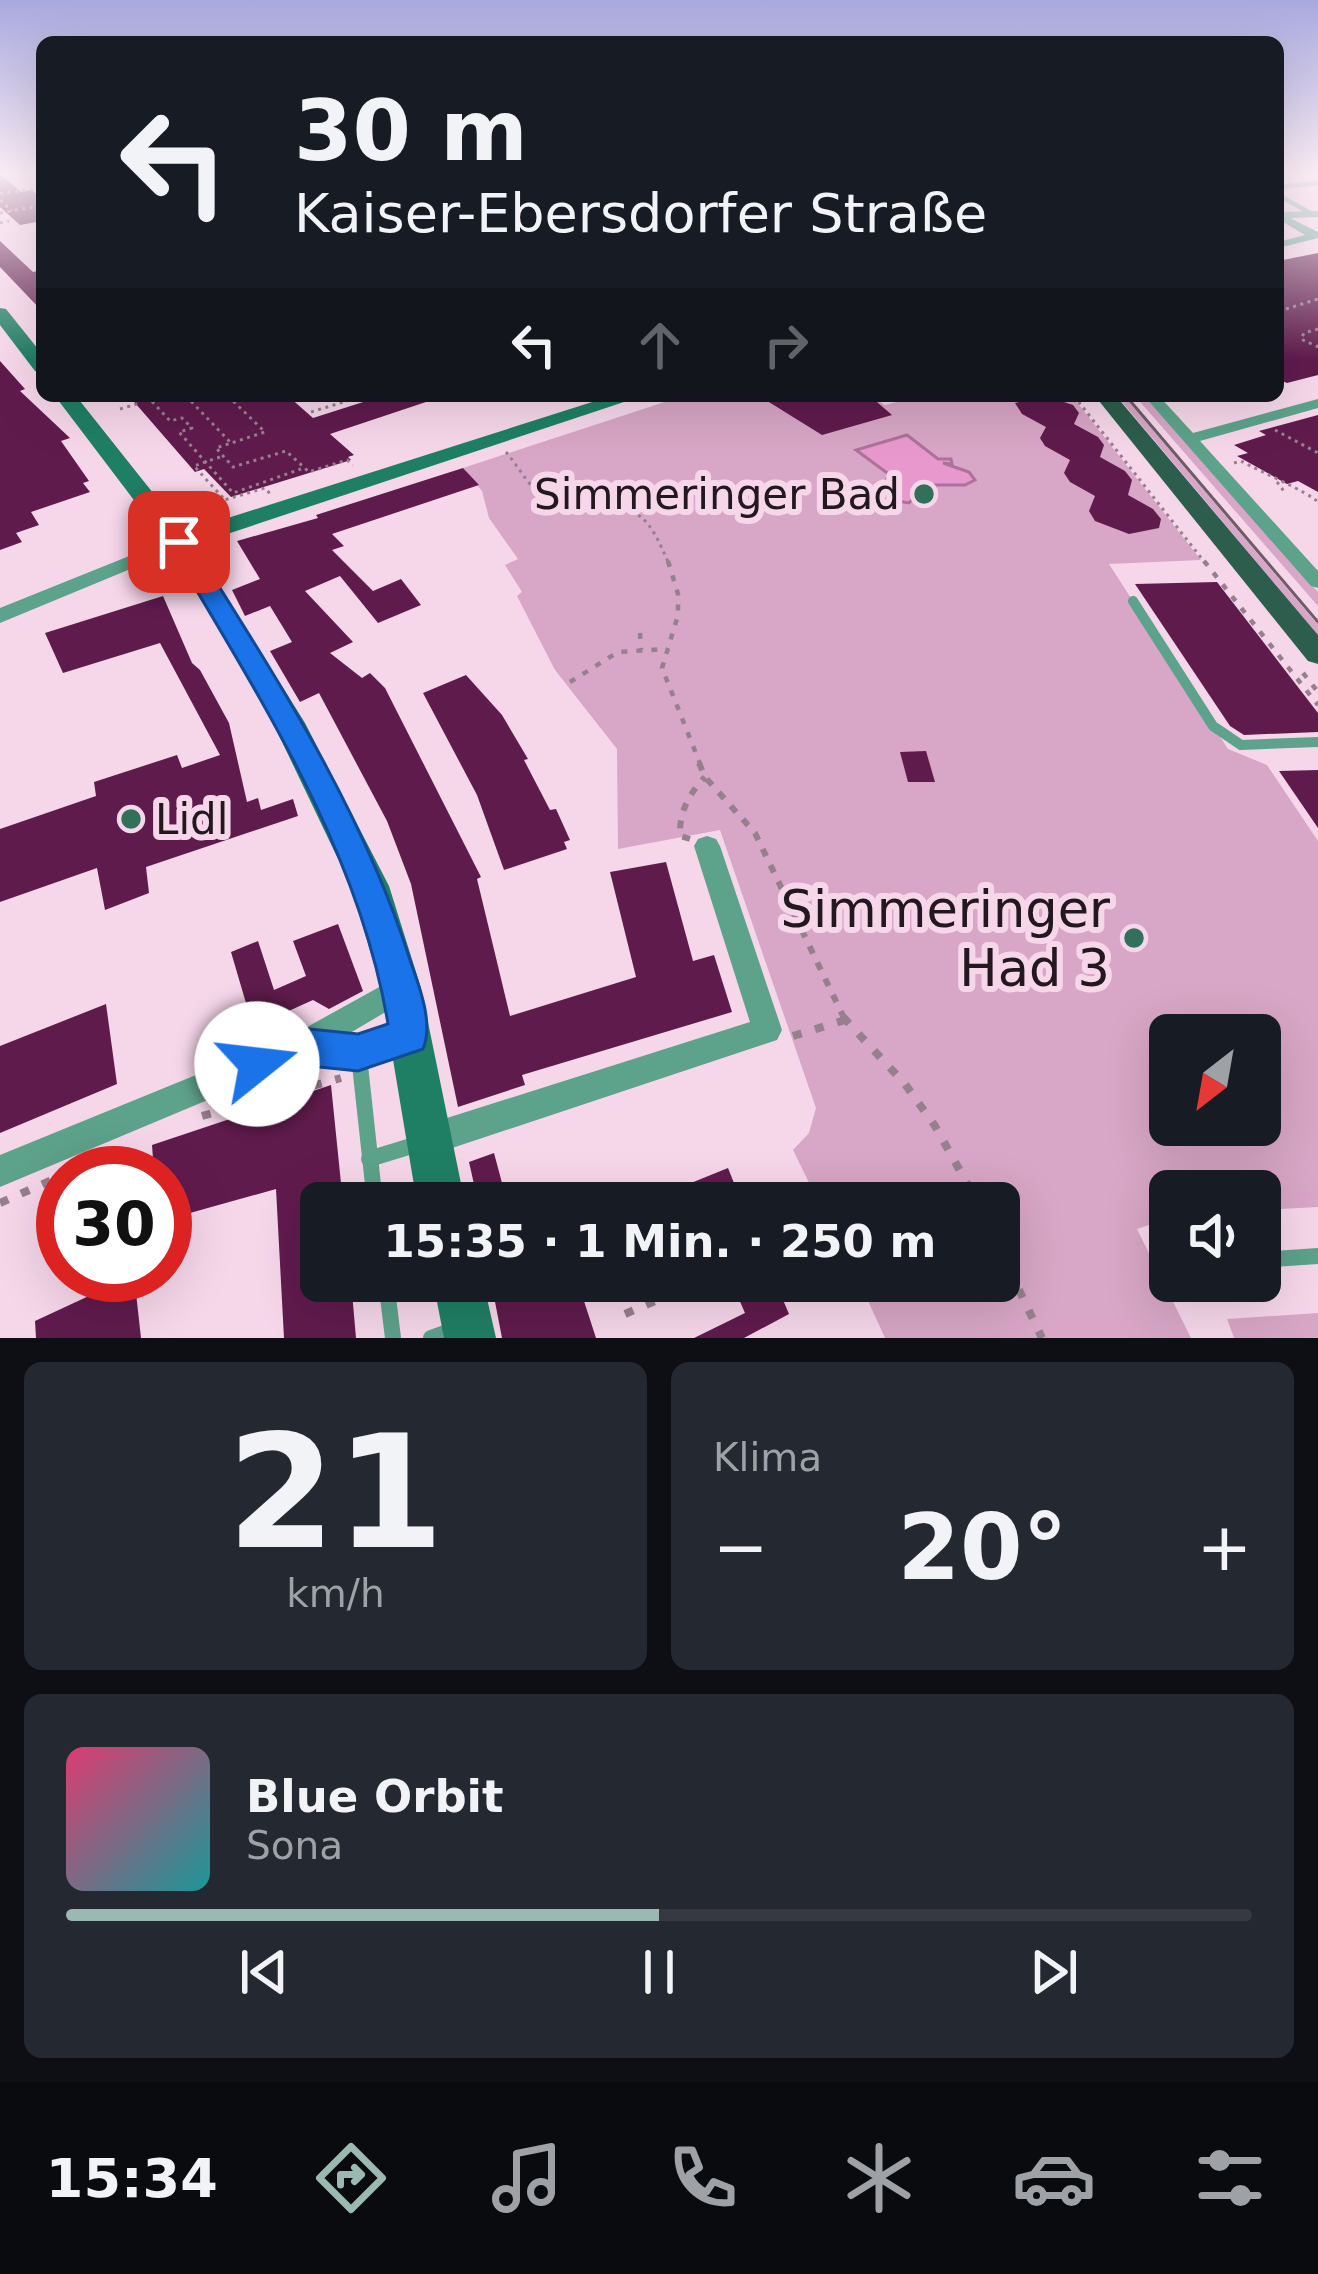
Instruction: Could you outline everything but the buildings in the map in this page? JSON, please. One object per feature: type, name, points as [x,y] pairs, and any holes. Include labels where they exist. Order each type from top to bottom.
[{"type":"main road","points":[[0,313],[36,359]]},
{"type":"main road","points":[[69,402],[179,542],[290,723],[370,886],[401,988],[437,1182]]},
{"type":"main road","points":[[179,542],[613,402]]},
{"type":"main road","points":[[1110,402],[1318,654]]},
{"type":"street","points":[[1284,244],[1316,236]]},
{"type":"street","points":[[1156,402],[1318,582]]},
{"type":"street","points":[[1190,439],[1318,404]]},
{"type":"street","points":[[0,616],[179,542]]},
{"type":"street","points":[[428,1140],[767,1030],[693,841]]},
{"type":"street","points":[[0,1171],[300,1047],[401,988]]},
{"type":"street","points":[[300,1047],[358,1063],[410,1036]]},
{"type":"lane","points":[[1132,601],[1213,726],[1241,745],[1318,742]]},
{"type":"lane","points":[[358,1063],[372,1182]]},
{"type":"lane","points":[[369,1159],[428,1140]]},
{"type":"lane","points":[[1281,1259],[1318,1256]]},
{"type":"lane","points":[[389,1302],[393,1338]]},
{"type":"path","points":[[1286,309],[1318,299]]},
{"type":"path","points":[[1318,329],[1300,339],[1318,347]]},
{"type":"path","points":[[120,409],[139,402]]},
{"type":"path","points":[[152,402],[170,422],[182,418],[191,428],[179,432],[233,493],[304,468]]},
{"type":"path","points":[[192,402],[231,443]]},
{"type":"path","points":[[234,402],[265,432],[216,448],[233,467],[286,451],[309,472],[346,460],[358,469]]},
{"type":"path","points":[[311,412],[344,402]]},
{"type":"path","points":[[1079,402],[1318,705]]},
{"type":"path","points":[[1265,425],[1318,453]]},
{"type":"path","points":[[506,452],[533,490],[547,501],[567,506],[619,505],[651,524],[678,594],[678,615],[662,668],[705,777],[755,833],[844,1020],[905,1084],[966,1182]]},
{"type":"path","points":[[223,457],[194,466],[224,499]]},
{"type":"path","points":[[1225,465],[1241,461],[1291,490],[1309,492],[1318,502]]},
{"type":"path","points":[[1277,482],[1286,494]]},
{"type":"path","points":[[203,506],[265,488],[272,496]]},
{"type":"path","points":[[640,633],[641,650]]},
{"type":"path","points":[[569,682],[601,659],[667,649]]},
{"type":"path","points":[[693,841],[677,823],[693,789],[705,777]]},
{"type":"path","points":[[767,1030],[793,1036],[844,1020]]},
{"type":"path","points":[[185,1121],[358,1063]]},
{"type":"path","points":[[0,1203],[36,1187]]},
{"type":"path","points":[[1020,1292],[1042,1338]]},
{"type":"path","points":[[625,1314],[653,1302]]},
{"type":"shaded area","points":[[665,402],[1077,402],[1201,560],[1109,564],[1228,749],[1267,765],[1318,841],[1318,1207],[1281,1209],[1281,1170],[1149,1170],[1149,1225],[1137,1229],[1149,1253],[1149,1302],[1173,1302],[1191,1338],[885,1338],[869,1302],[1020,1302],[1020,1182],[809,1182],[793,1150],[809,1133],[816,1108],[720,830],[618,849],[617,749],[555,670],[517,596],[522,592],[505,565],[518,559],[489,518],[482,491],[463,468]]},
{"type":"shaded area","points":[[1122,402],[1129,402],[1318,625],[1318,635]]},
{"type":"shaded area","points":[[1140,402],[1149,402],[1318,592],[1318,606]]},
{"type":"shaded area","points":[[907,435],[938,459],[951,459],[952,464],[943,463],[969,472],[975,480],[965,485],[925,485],[909,503],[884,499],[879,489],[890,475],[856,450]]},
{"type":"shaded area","points":[[1318,1313],[1318,1338],[1234,1338],[1227,1319]]},
{"type":"tram line","points":[[1131,402],[1318,622]]},
{"type":"place","name":"Simmeringer Bad","points":[[924,494]]},
{"type":"place","name":"Lidl","points":[[131,819]]},
{"type":"place","name":"Simmeringer Had 3","points":[[1134,938]]},
{"type":"route","points":[[179,542],[290,723],[370,886],[401,988],[410,1036],[358,1052],[300,1047],[257,1064]]}]
